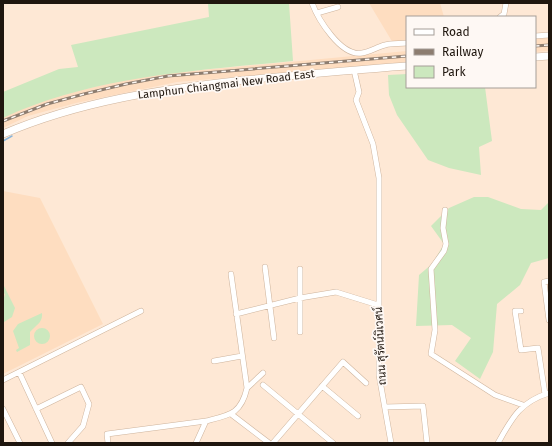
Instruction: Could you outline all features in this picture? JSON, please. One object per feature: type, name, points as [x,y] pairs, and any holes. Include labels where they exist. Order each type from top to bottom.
[{"type":"main road","points":[[536,57],[549,56]]},
{"type":"main road","name":"Lamphun Chiangmai New Road East","points":[[3,134],[25,124],[96,103],[152,91],[406,66]]},
{"type":"street","points":[[312,3],[326,29],[344,49],[361,54],[386,44],[406,43]]},
{"type":"street","points":[[501,16],[504,14],[506,3]]},
{"type":"street","points":[[317,13],[338,7]]},
{"type":"street","points":[[536,36],[549,34]]},
{"type":"street","name":"ถนน สุรัตน์นิเวศน์","points":[[354,70],[359,92],[356,100],[366,122],[376,157],[379,178],[378,305],[380,375],[391,443]]},
{"type":"street","points":[[445,210],[443,228],[446,244],[444,251],[432,269],[435,330],[431,354],[495,395],[523,405]]},
{"type":"street","points":[[266,267],[274,338]]},
{"type":"street","points":[[300,269],[300,332]]},
{"type":"street","points":[[108,443],[107,434],[206,421],[231,414],[242,404],[247,388],[231,274]]},
{"type":"street","points":[[549,281],[544,282],[549,320]]},
{"type":"street","points":[[236,314],[300,298],[336,292],[378,305]]},
{"type":"street","points":[[498,443],[509,424],[523,405],[547,394],[538,348],[521,350],[515,312],[521,310]]},
{"type":"street","points":[[3,380],[141,311]]},
{"type":"street","points":[[214,361],[242,356]]},
{"type":"street","points":[[273,443],[343,362],[366,383]]},
{"type":"street","points":[[19,372],[52,443]]},
{"type":"street","points":[[247,388],[263,372]]},
{"type":"street","points":[[263,385],[333,443]]},
{"type":"street","points":[[322,386],[358,416]]},
{"type":"street","points":[[36,409],[81,387],[89,404],[83,426],[68,443]]},
{"type":"street","points":[[385,407],[423,406],[427,443]]},
{"type":"street","points":[[3,409],[20,443]]},
{"type":"street","points":[[231,414],[269,443]]},
{"type":"street","points":[[196,443],[206,421]]},
{"type":"shaded area","points":[[369,3],[440,3],[444,16],[406,16],[406,42],[393,43]]},
{"type":"shaded area","points":[[549,38],[549,51],[536,52],[536,39]]},
{"type":"shaded area","points":[[406,51],[406,62],[177,82],[76,103],[28,116],[3,128],[3,115],[45,99],[139,76]]},
{"type":"shaded area","points":[[3,191],[40,198],[103,324],[3,374]]},
{"type":"green space","points":[[208,3],[289,3],[293,61],[182,72],[108,84],[37,104],[3,118],[3,92],[59,69],[78,67],[71,45],[209,17]]},
{"type":"green space","points":[[406,74],[406,88],[485,88],[492,141],[479,147],[481,175],[449,168],[428,160],[397,115],[389,95],[388,75]]},
{"type":"green space","points":[[474,197],[488,197],[521,209],[541,210],[549,202],[549,258],[531,263],[520,285],[497,304],[493,352],[480,379],[455,361],[471,338],[452,325],[416,326],[419,275],[432,264],[444,244],[431,226],[449,208]]},
{"type":"green space","points":[[3,284],[15,308],[12,317],[4,322],[3,301],[5,294],[3,293]]},
{"type":"green space","points":[[42,313],[39,324],[30,332],[30,345],[17,352],[16,350],[19,348],[13,331],[18,324]]},
{"type":"green space","points":[[42,328],[48,330],[50,336],[48,342],[42,344],[36,342],[34,336],[36,330]]},
{"type":"waterway","points":[[3,141],[12,136]]},
{"type":"railway","points":[[536,46],[549,45]]},
{"type":"railway","points":[[3,121],[47,104],[126,84],[168,76],[406,56]]}]
